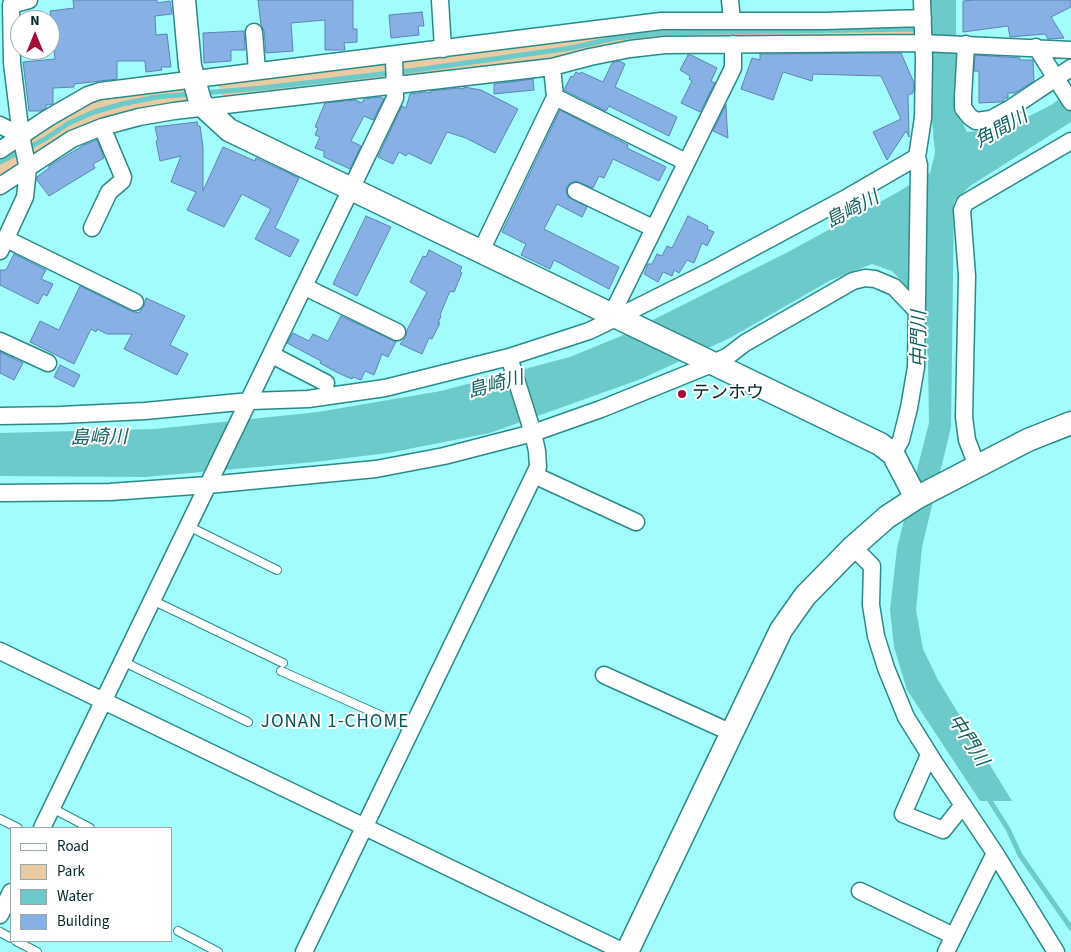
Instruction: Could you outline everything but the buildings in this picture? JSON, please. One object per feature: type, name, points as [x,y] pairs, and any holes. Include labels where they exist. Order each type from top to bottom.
[{"type":"street","points":[[29,0],[11,5],[12,63],[21,137],[27,166],[25,196],[3,245],[135,302]]},
{"type":"street","points":[[184,0],[190,66],[198,93],[229,130],[880,444],[893,454],[916,498]]},
{"type":"street","points":[[440,0],[443,49]]},
{"type":"street","points":[[730,0],[732,21]]},
{"type":"street","points":[[893,454],[901,440],[914,385],[916,367],[918,161],[923,118],[926,43],[922,18],[922,0]]},
{"type":"street","points":[[0,186],[27,166],[72,140],[102,127],[139,117],[257,71],[661,21],[824,22],[922,18]]},
{"type":"street","points":[[254,32],[257,71]]},
{"type":"street","points":[[0,150],[80,100],[100,91],[198,93],[396,84],[552,67],[630,49],[665,45],[926,43],[1071,50]]},
{"type":"street","points":[[621,318],[653,228],[733,68],[733,44]]},
{"type":"street","points":[[963,44],[964,108],[970,117],[976,120],[991,119],[1057,80],[1071,68]]},
{"type":"street","points":[[1036,47],[1071,102]]},
{"type":"street","points":[[42,827],[395,98],[394,55]]},
{"type":"street","points":[[481,251],[555,97],[552,67]]},
{"type":"street","points":[[555,97],[686,162]]},
{"type":"street","points":[[0,125],[21,137]]},
{"type":"street","points":[[92,228],[108,192],[122,181],[123,176],[102,127]]},
{"type":"street","points":[[977,466],[967,440],[964,417],[967,276],[962,210],[965,203],[1071,141]]},
{"type":"street","points":[[0,416],[145,411],[248,405],[308,399],[385,388],[510,361],[621,318],[918,161]]},
{"type":"street","points":[[576,191],[653,228]]},
{"type":"street","points":[[0,493],[110,492],[210,481],[376,468],[444,456],[601,409],[707,362],[728,356],[745,343],[853,281],[875,278],[894,287],[917,303]]},
{"type":"street","points":[[305,287],[397,332]]},
{"type":"street","points":[[0,341],[48,363]]},
{"type":"street","points":[[272,355],[326,383]]},
{"type":"street","points":[[304,952],[538,467],[537,451],[532,429],[510,361]]},
{"type":"street","points":[[0,650],[625,952],[781,630],[805,596],[853,546],[887,517],[916,498],[1028,440],[1071,423]]},
{"type":"street","points":[[534,475],[636,522]]},
{"type":"street","points":[[853,546],[872,566],[871,605],[876,636],[886,668],[906,717],[929,755],[995,853],[1056,952]]},
{"type":"street","points":[[604,675],[732,733]]},
{"type":"street","points":[[929,755],[903,814],[944,830],[963,805]]},
{"type":"street","points":[[860,891],[951,947],[995,853]]},
{"type":"street","points":[[0,915],[10,894]]},
{"type":"lane","points":[[188,526],[277,570]]},
{"type":"lane","points":[[152,600],[282,667],[411,729]]},
{"type":"lane","points":[[122,661],[248,722]]},
{"type":"lane","points":[[52,808],[88,827]]},
{"type":"lane","points":[[0,819],[16,827]]},
{"type":"lane","points":[[178,931],[218,952]]},
{"type":"lane","points":[[18,942],[37,952]]},
{"type":"green space","points":[[914,25],[916,35],[646,40],[547,58],[414,77],[315,84],[227,98],[222,95],[218,84],[644,29]]},
{"type":"green space","points":[[182,86],[189,103],[98,120],[0,178],[0,156],[100,97]]},
{"type":"water","points":[[930,0],[956,0],[956,100],[960,118],[967,132],[1006,128],[1051,105],[1071,91],[1071,122],[970,186],[954,202],[951,427],[922,547],[916,610],[923,649],[938,680],[1012,801],[980,801],[907,690],[894,647],[890,610],[897,548],[929,423],[928,359],[925,327],[909,289],[892,271],[872,264],[829,281],[730,338],[641,379],[490,433],[388,453],[314,462],[145,477],[0,476],[0,433],[155,429],[318,412],[441,391],[570,357],[621,336],[788,252],[930,173],[935,153],[930,98]]},
{"type":"waterway","points":[[203,93],[416,70],[571,48],[616,38],[661,33],[920,29]]},
{"type":"waterway","points":[[0,162],[45,139],[69,123],[94,112],[157,97],[192,94]]},
{"type":"waterway","name":"中門川","points":[[987,796],[1008,829],[1020,855],[1071,928]]},
{"type":"place","name":"テンホウ","points":[[682,394]]},
{"type":"district","name":"JONAN 1-CHOME","points":[[335,723]]},
{"type":"water label","name":"角間川","points":[[1002,130]]},
{"type":"water label","name":"島崎川","points":[[853,211]]},
{"type":"water label","name":"島崎川","points":[[496,386]]},
{"type":"water label","name":"島崎川","points":[[99,439]]}]
